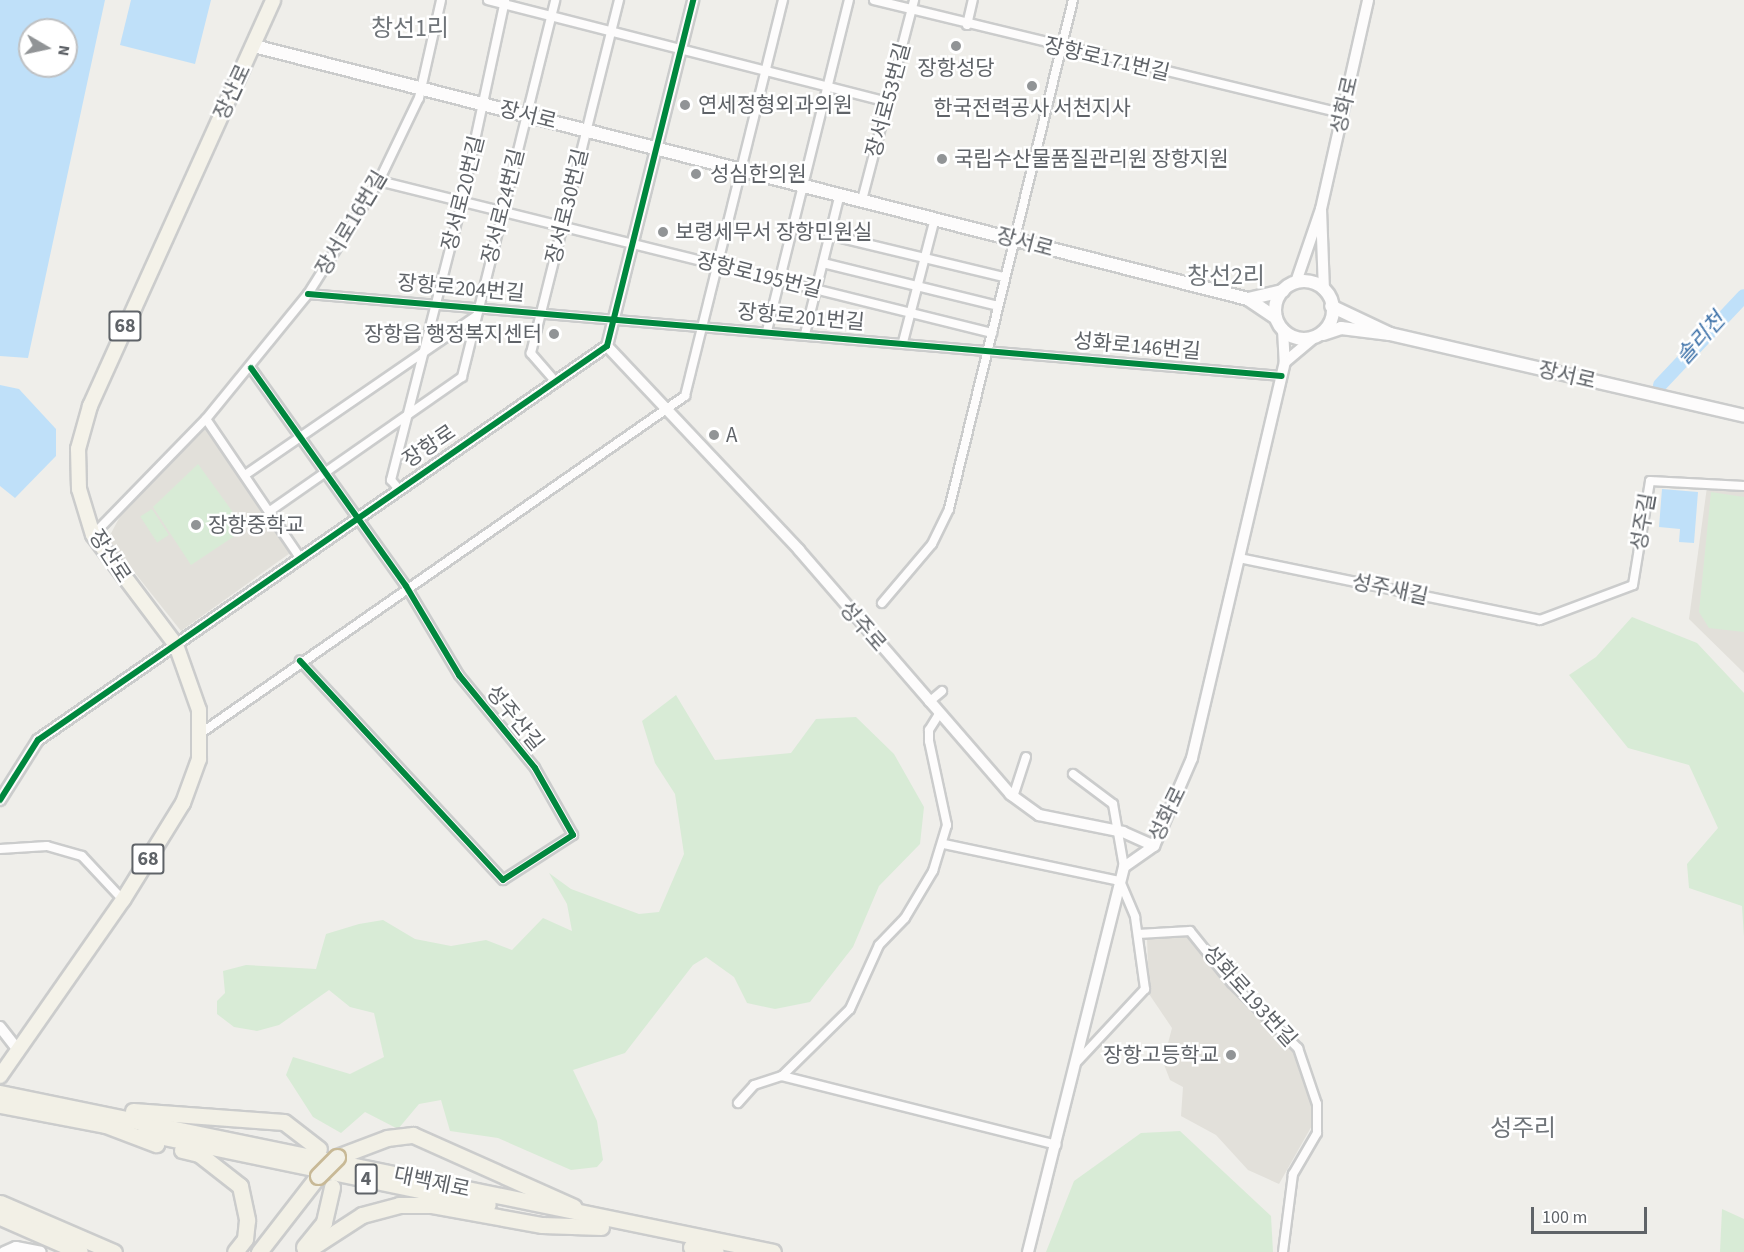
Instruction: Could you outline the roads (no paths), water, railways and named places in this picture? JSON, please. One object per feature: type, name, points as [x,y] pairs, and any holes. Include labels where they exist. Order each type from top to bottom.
[{"type":"highway","name":"대백제로","points":[[0,1093],[12,1104],[100,1118],[601,1223],[772,1252]]},
{"type":"highway","points":[[100,1118],[268,1119],[294,1128],[319,1149]]},
{"type":"highway","points":[[100,1118],[131,1138],[199,1154],[231,1175],[246,1202],[245,1239],[236,1252]]},
{"type":"highway","points":[[259,1252],[318,1176],[337,1157],[400,1135],[426,1138],[601,1223]]},
{"type":"highway","points":[[300,1252],[324,1222],[332,1187]]},
{"type":"highway","points":[[0,1203],[114,1252]]},
{"type":"highway","points":[[305,1252],[362,1215],[399,1205],[432,1205],[542,1225],[601,1223]]},
{"type":"highway","points":[[0,1217],[80,1252]]},
{"type":"highway","name":"대백제로","points":[[601,1223],[716,1252]]},
{"type":"main road","name":"장산로","points":[[201,733],[176,645],[93,535],[79,479],[78,449],[90,406],[273,0]]},
{"type":"main road","name":"장서로","points":[[254,46],[1248,299]]},
{"type":"main road","points":[[1248,299],[1283,291],[1296,282],[1324,290],[1331,306],[1390,334]]},
{"type":"main road","points":[[1280,324],[1283,291]]},
{"type":"main road","points":[[1248,299],[1296,338],[1351,328],[1390,334]]},
{"type":"main road","points":[[1320,335],[1331,306]]},
{"type":"main road","name":"장서로","points":[[1390,334],[1744,416]]},
{"type":"main road","name":"68","points":[[0,1076],[123,900],[183,803],[201,733]]},
{"type":"street","name":"장서로16번길","points":[[93,535],[206,419],[251,368],[308,294],[379,181],[422,87],[441,0]]},
{"type":"street","points":[[488,0],[505,2],[550,18],[611,34],[886,102]]},
{"type":"street","name":"장서로24번길","points":[[410,412],[462,377],[525,114],[555,0]]},
{"type":"street","name":"장서로30번길","points":[[555,381],[531,353],[619,0]]},
{"type":"street","points":[[607,346],[611,319],[693,0]]},
{"type":"street","points":[[201,733],[406,586],[685,396],[783,0]]},
{"type":"street","points":[[767,331],[849,0]]},
{"type":"street","name":"장항로171번길","points":[[874,0],[913,5],[967,25],[1342,113]]},
{"type":"street","points":[[967,25],[973,0]]},
{"type":"street","points":[[882,603],[920,561],[949,509],[1073,0]]},
{"type":"street","name":"성화로","points":[[1321,209],[1368,0]]},
{"type":"street","name":"장서로20번길","points":[[397,487],[391,480],[462,201],[485,104],[505,2]]},
{"type":"street","name":"장서로53번길","points":[[862,200],[913,5]]},
{"type":"street","name":"장항로195번길","points":[[379,181],[992,333]]},
{"type":"street","points":[[805,334],[840,194]]},
{"type":"street","points":[[1296,282],[1321,209]]},
{"type":"street","points":[[1321,209],[1324,290]]},
{"type":"street","points":[[903,342],[934,218]]},
{"type":"street","points":[[829,235],[1004,277]]},
{"type":"street","points":[[823,263],[998,306]]},
{"type":"street","name":"장항로204번길","points":[[308,294],[437,302],[477,312],[541,311],[611,319]]},
{"type":"street","points":[[245,475],[345,410],[425,353],[477,312]]},
{"type":"street","name":"장항로201번길","points":[[611,319],[988,348]]},
{"type":"street","name":"성화로","points":[[1124,867],[1154,846],[1192,758],[1285,362],[1280,324]]},
{"type":"street","points":[[1285,362],[1320,335]]},
{"type":"street","name":"장항로","points":[[0,800],[38,740],[300,558],[397,487],[607,346]]},
{"type":"street","name":"성주로","points":[[607,346],[1013,797],[1039,815],[1117,831],[1154,846]]},
{"type":"street","name":"성화로146번길","points":[[988,348],[1282,376]]},
{"type":"street","name":"성주산길","points":[[251,368],[304,438],[406,586],[459,675],[535,768],[573,835],[503,880],[300,662]]},
{"type":"street","points":[[270,511],[325,468],[362,447],[410,412]]},
{"type":"street","points":[[206,419],[300,558]]},
{"type":"street","name":"성주길","points":[[1540,620],[1633,585],[1650,481],[1744,486]]},
{"type":"street","name":"성주새길","points":[[1239,558],[1540,620]]},
{"type":"street","points":[[929,702],[942,691]]},
{"type":"street","points":[[738,1103],[754,1085],[782,1076],[850,1009],[879,945],[905,918],[944,844],[947,825],[929,729],[939,714]]},
{"type":"street","points":[[1013,797],[1026,757]]},
{"type":"street","points":[[1028,1252],[1124,867],[1113,804],[1104,792],[1073,774]]},
{"type":"street","points":[[944,844],[1120,881]]},
{"type":"street","points":[[0,849],[47,846],[81,856],[123,900]]},
{"type":"street","points":[[1077,1062],[1145,989],[1138,934],[1120,881]]},
{"type":"street","name":"성화로193번길","points":[[1138,934],[1190,931],[1232,983],[1298,1048],[1317,1104],[1317,1133],[1293,1174],[1283,1252]]},
{"type":"street","points":[[0,1027],[19,1051]]},
{"type":"street","points":[[782,1076],[1056,1145]]},
{"type":"street","points":[[4,1252],[16,1247],[41,1252]]},
{"type":"water","points":[[0,0],[105,0],[28,358],[0,356]]},
{"type":"water","points":[[131,0],[211,0],[195,64],[120,45]]},
{"type":"water","points":[[0,385],[19,389],[56,429],[56,456],[15,498],[0,486]]},
{"type":"water","points":[[1662,489],[1698,492],[1694,543],[1679,542],[1680,529],[1659,527]]},
{"type":"waterway","name":"솔리천","points":[[1660,385],[1744,296]]},
{"type":"place","name":"장항성당","points":[[956,46]]},
{"type":"place","name":"한국전력공사 서천지사","points":[[1032,86]]},
{"type":"place","name":"연세정형외과의원","points":[[685,105]]},
{"type":"place","name":"국립수산물품질관리원 장항지원","points":[[942,159]]},
{"type":"place","name":"성심한의원","points":[[696,174]]},
{"type":"place","name":"보령세무서 장항민원실","points":[[663,232]]},
{"type":"place","name":"장항읍 행정복지센터","points":[[554,334]]},
{"type":"place","name":"A","points":[[714,435]]},
{"type":"place","name":"장항중학교","points":[[196,525]]},
{"type":"place","name":"장항고등학교","points":[[1231,1055]]},
{"type":"district","name":"창선1리","points":[[410,29]]},
{"type":"district","name":"창선2리","points":[[1226,277]]},
{"type":"district","name":"성주리","points":[[1523,1129]]}]
